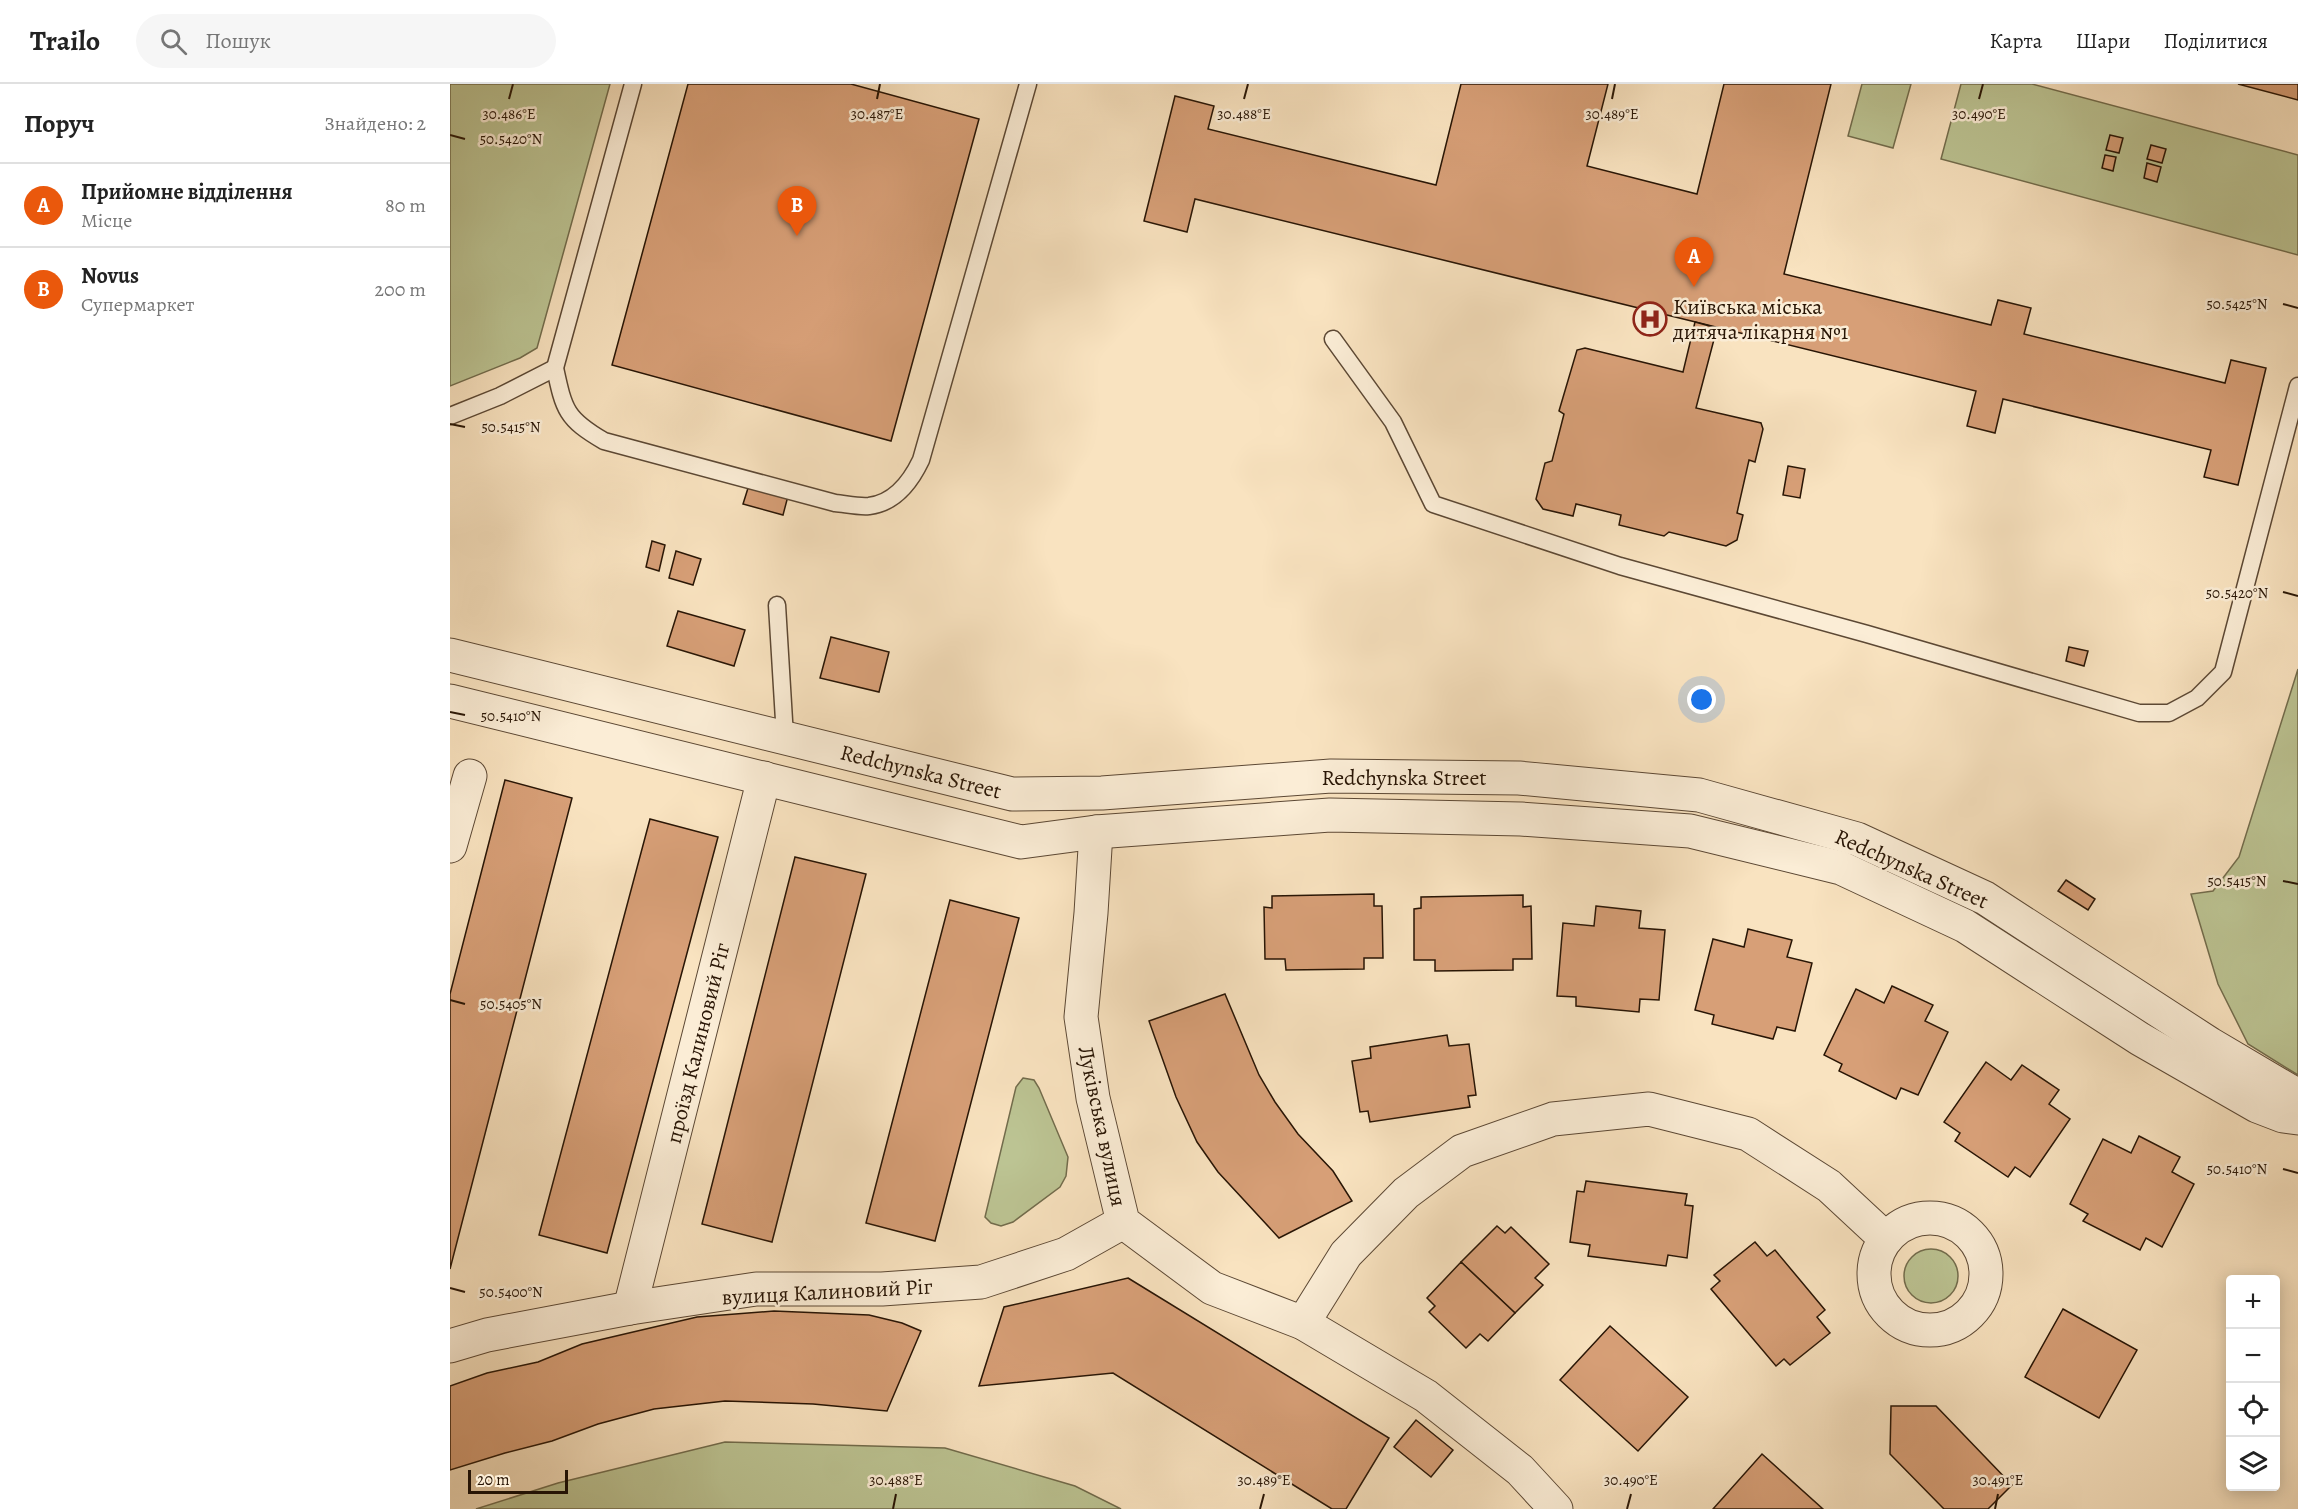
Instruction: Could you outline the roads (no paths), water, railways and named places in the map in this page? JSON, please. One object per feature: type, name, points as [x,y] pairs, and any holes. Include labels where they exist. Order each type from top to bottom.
[{"type":"street","name":"Redchynska Street","points":[[450,655],[1012,794],[1102,792],[1331,776],[1519,778],[1699,795],[1857,839],[1985,898],[2210,1044],[2298,1096]]},
{"type":"street","name":"Redchynska Street","points":[[450,701],[1022,842],[1096,832],[1330,815],[1521,819],[1690,831],[1841,868],[1965,926],[2140,1039],[2257,1106],[2283,1116],[2298,1118]]},
{"type":"street","points":[[450,846],[470,776]]},
{"type":"street","name":"проїзд Калиновий Ріг","points":[[630,1308],[764,778]]},
{"type":"street","name":"Луківська вулиця","points":[[1096,832],[1081,1017],[1093,1098],[1124,1222],[1212,1288],[1303,1323],[1426,1396],[1520,1470],[1556,1509]]},
{"type":"street","points":[[1303,1323],[1346,1254],[1406,1193],[1462,1151],[1553,1119],[1649,1109],[1748,1134],[1829,1186],[1886,1239]]},
{"type":"street","name":"вулиця Калиновий Ріг","points":[[450,1346],[487,1335],[630,1308],[756,1289],[882,1289],[981,1282],[1066,1254],[1124,1222]]},
{"type":"lane","points":[[633,84],[555,368],[563,405],[582,428],[604,441],[835,503],[870,506],[895,496],[912,479],[921,460],[1028,84]]},
{"type":"lane","points":[[1333,339],[1393,422],[1433,504],[1620,566],[1867,634],[2139,713],[2169,713],[2197,698],[2223,672],[2298,386]]},
{"type":"lane","points":[[450,416],[501,396],[555,368]]},
{"type":"lane","points":[[777,605],[785,737]]},
{"type":"place","name":"Novus","points":[[797,236]]},
{"type":"place","name":"Прийомне відділення","points":[[1694,287]]},
{"type":"place","name":"Київська міська дитяча лікарня №1","points":[[1650,319]]}]
